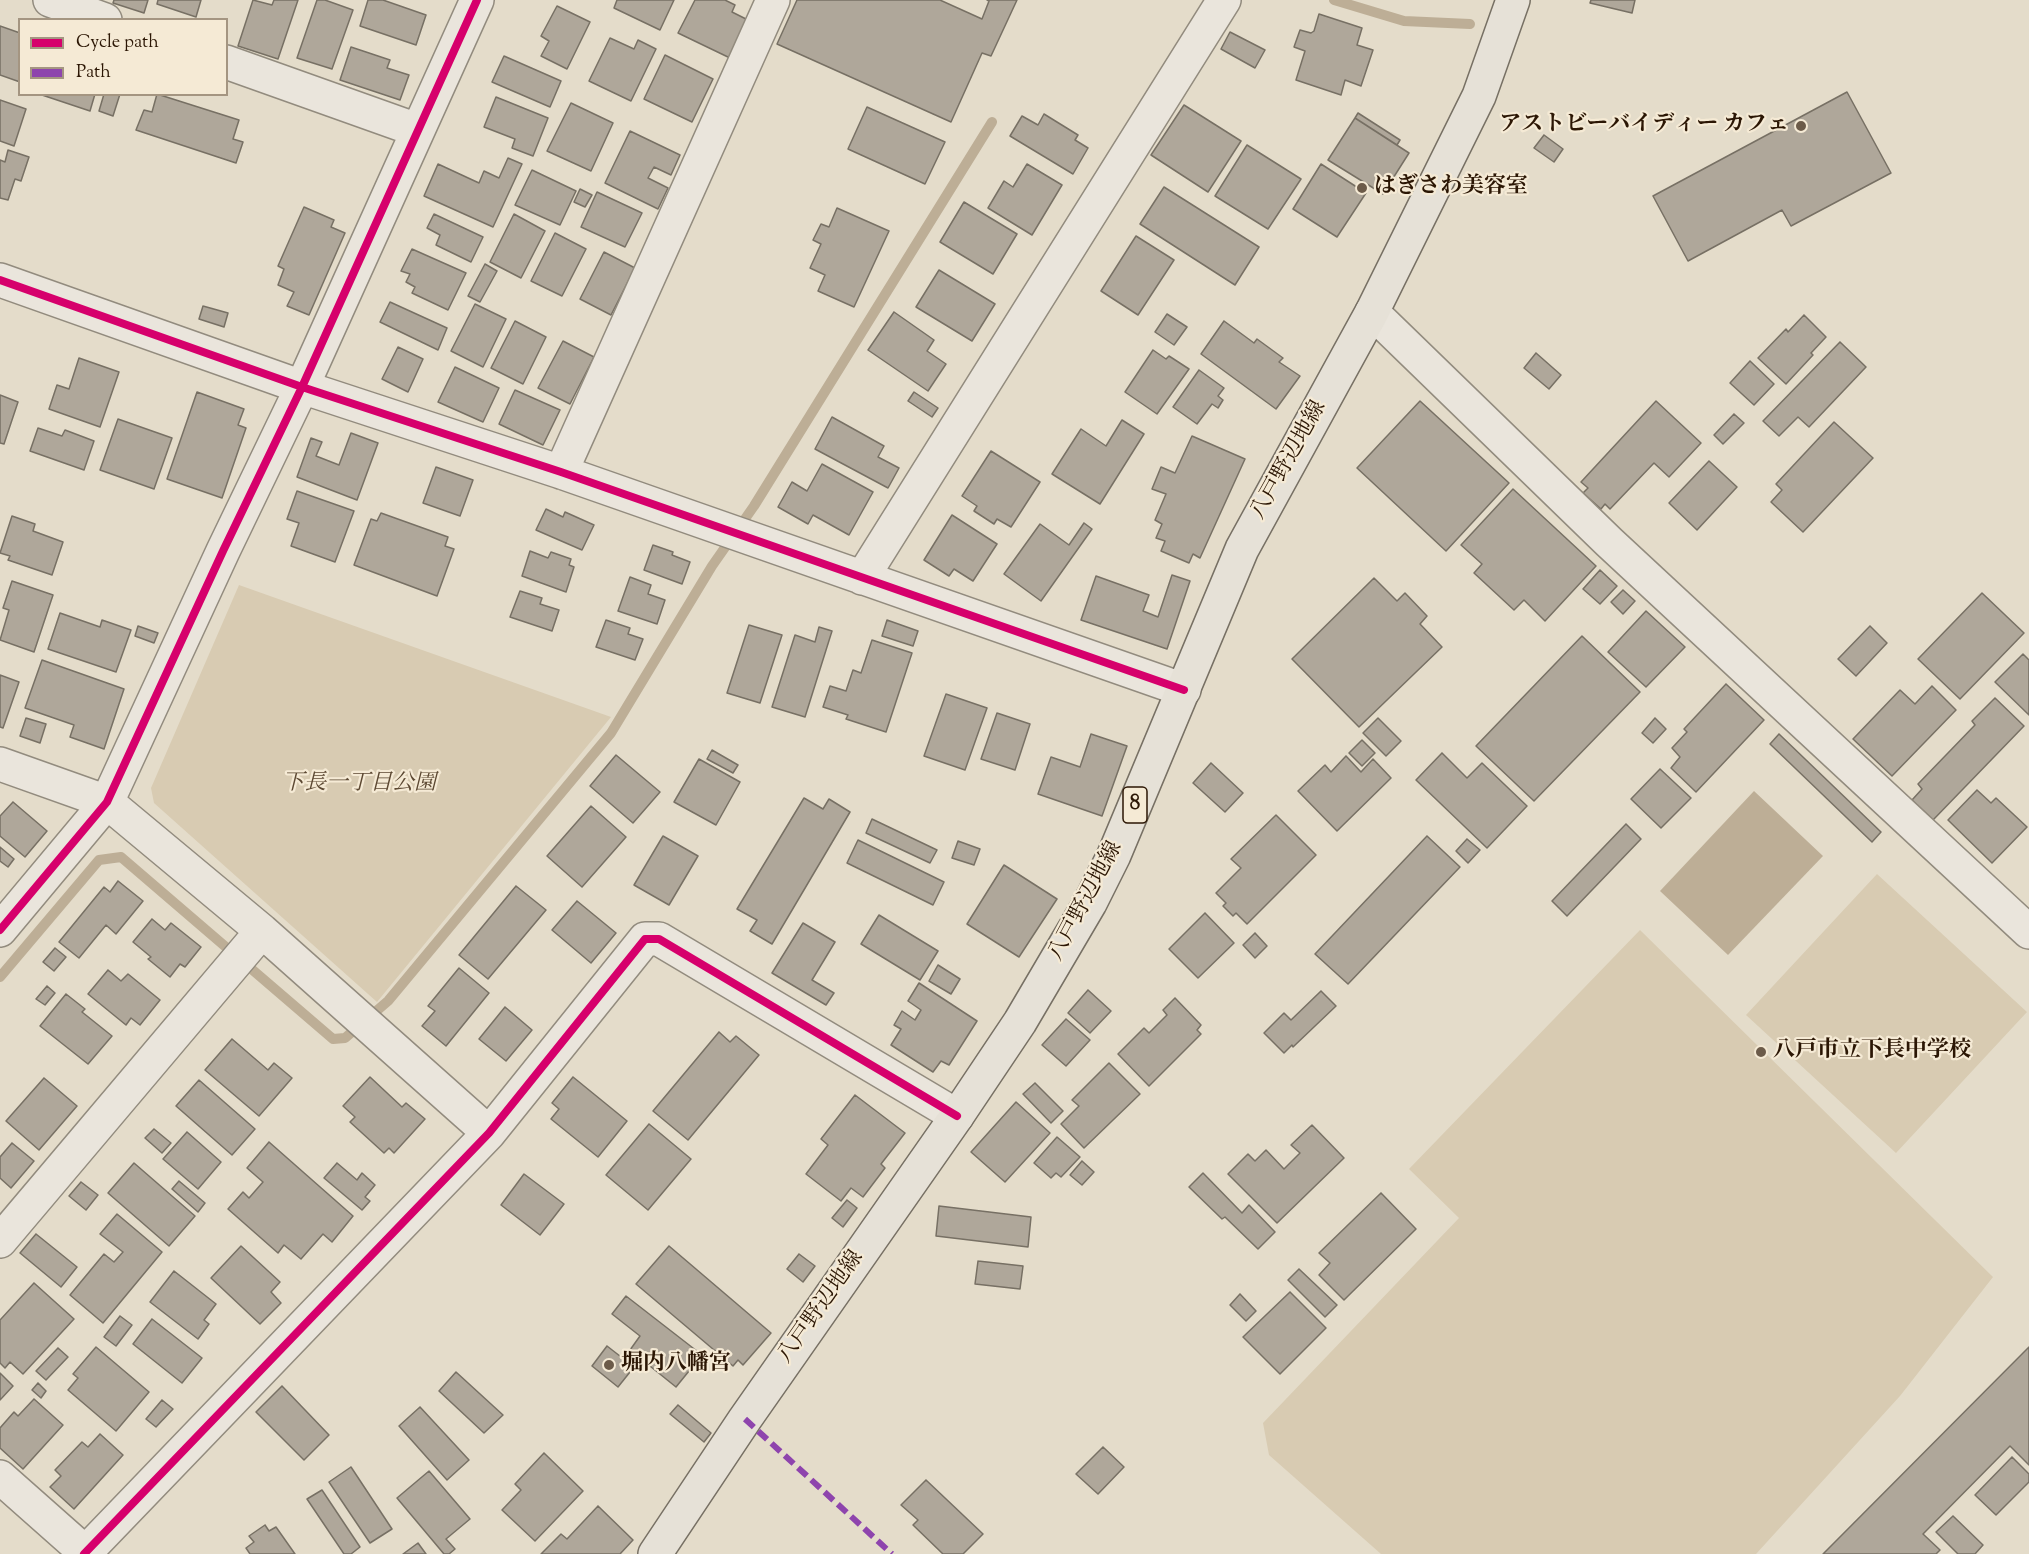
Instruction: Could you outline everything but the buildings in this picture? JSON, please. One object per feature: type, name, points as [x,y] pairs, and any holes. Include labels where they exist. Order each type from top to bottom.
[{"type":"main road","name":"八戸野辺地線","points":[[655,1554],[744,1419],[957,1116],[1020,1022],[1090,903],[1114,855],[1242,549],[1372,312],[1479,96],[1513,0]]},
{"type":"street","points":[[50,0],[100,18]]},
{"type":"street","points":[[0,930],[107,802],[302,387],[477,0]]},
{"type":"street","points":[[561,472],[773,0]]},
{"type":"street","points":[[862,578],[1224,0]]},
{"type":"street","points":[[228,63],[417,130]]},
{"type":"street","points":[[0,280],[302,387],[561,472],[1184,690]]},
{"type":"street","points":[[1372,312],[1609,542],[2029,932]]},
{"type":"street","points":[[0,764],[107,802],[262,931],[489,1133]]},
{"type":"street","points":[[0,1241],[262,931]]},
{"type":"street","points":[[0,1478],[86,1554],[489,1133],[645,939],[659,939],[670,945],[957,1116]]},
{"type":"green space","name":"下長一丁目公園","points":[[239,585],[611,717],[377,1002],[154,803],[151,788]]},
{"type":"green space","points":[[1877,874],[2027,1012],[1896,1153],[1746,1015]]},
{"type":"green space","name":"八戸市立下長中学校","points":[[1640,930],[1993,1277],[1900,1396],[1756,1554],[1381,1554],[1269,1455],[1263,1423],[1459,1218],[1409,1169]]},
{"type":"shaded area","points":[[1754,791],[1823,856],[1728,955],[1660,891]]},
{"type":"waterway","points":[[1334,0],[1404,21],[1470,24]]},
{"type":"waterway","points":[[0,977],[99,860],[121,857],[333,1039],[345,1038],[388,1001],[611,733],[712,566],[754,506],[992,122]]},
{"type":"marked path","points":[[745,1419],[892,1554]]},
{"type":"cycle path","points":[[0,930],[107,802],[302,387],[477,0]]},
{"type":"cycle path","points":[[0,280],[302,387],[561,472],[1184,690]]},
{"type":"cycle path","points":[[84,1554],[489,1133],[645,939],[659,939],[957,1116]]},
{"type":"place","name":"アストビーバイディー カフェ","points":[[1801,126]]},
{"type":"place","name":"はぎさわ美容室","points":[[1362,188]]},
{"type":"place","name":"八戸市立下長中学校","points":[[1761,1052]]},
{"type":"place","name":"堀内八幡宮","points":[[609,1365]]}]
